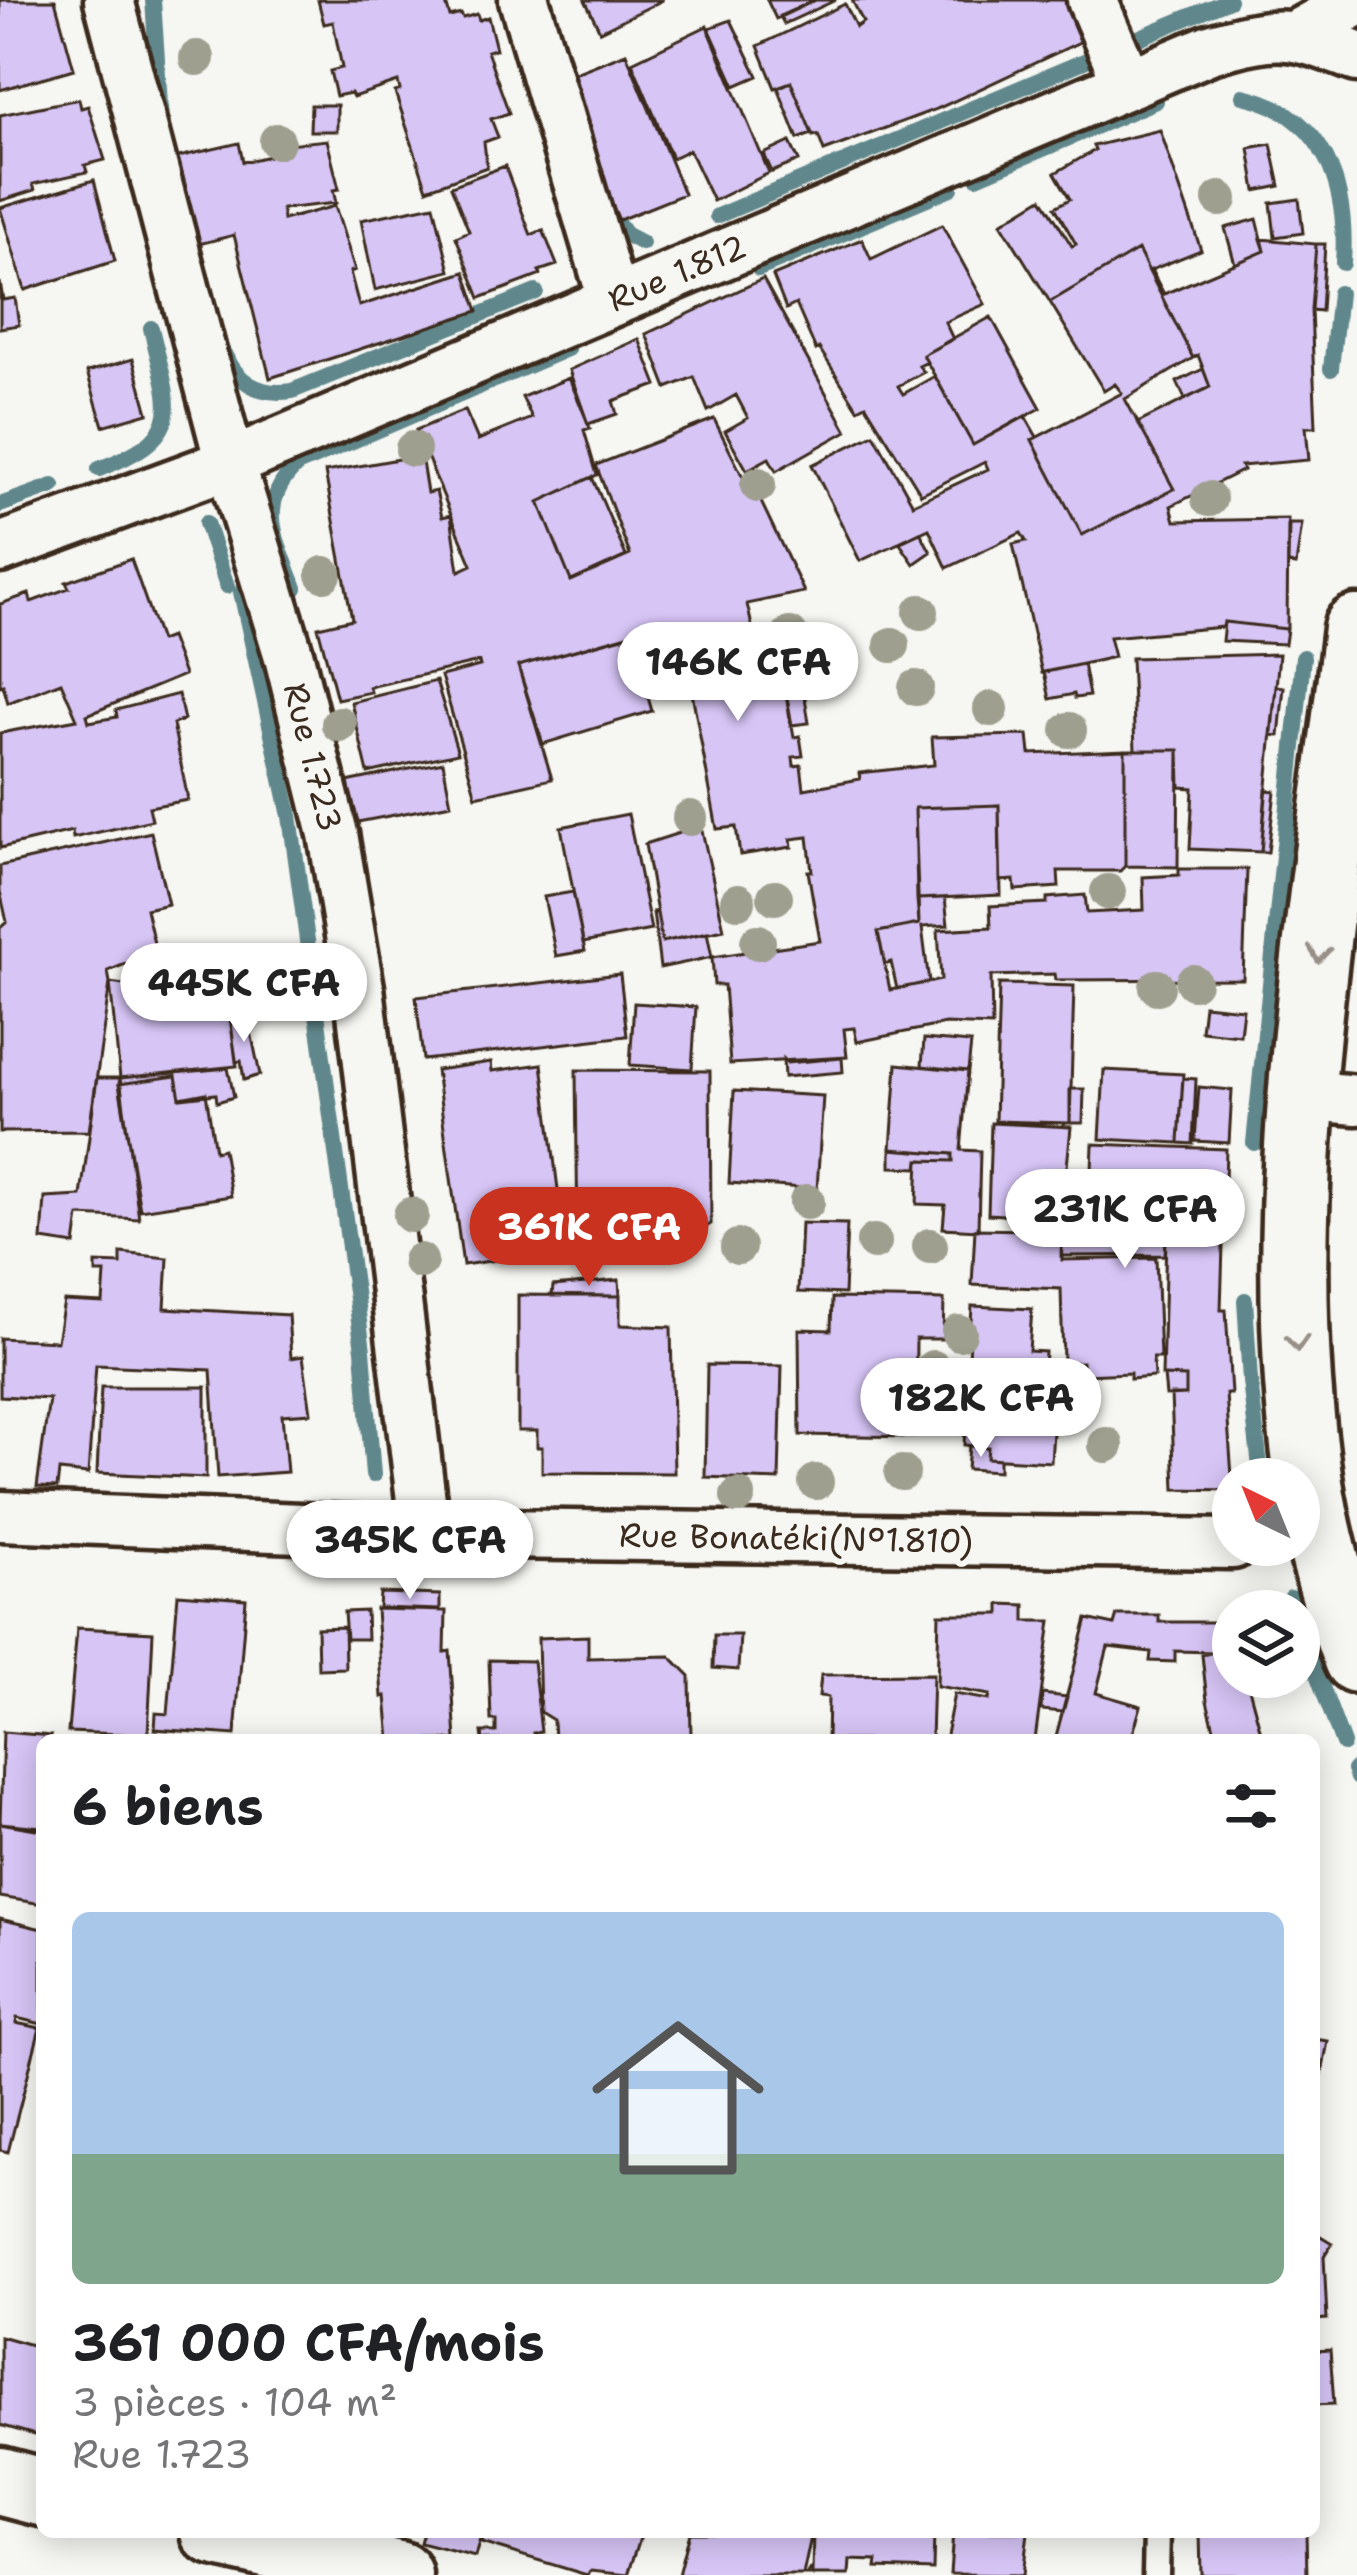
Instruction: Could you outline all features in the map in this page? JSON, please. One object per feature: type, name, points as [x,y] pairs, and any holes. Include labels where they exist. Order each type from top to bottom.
[{"type":"main road","points":[[1357,629],[1329,1097],[1297,1345],[1309,1487],[1357,1659]]},
{"type":"main road","points":[[0,2481],[36,2490]]},
{"type":"main road","points":[[240,2538],[398,2575]]},
{"type":"street","name":"Rue 1.723","points":[[109,0],[333,834],[359,988],[425,1533]]},
{"type":"street","points":[[524,0],[613,300]]},
{"type":"street","points":[[1092,0],[1127,82]]},
{"type":"street","points":[[1298,34],[1357,2]]},
{"type":"street","name":"Rue 1.812","points":[[0,548],[230,463],[1210,49],[1258,35],[1298,34],[1357,56]]},
{"type":"street","name":"Rue Bonatéki(N°1.810)","points":[[0,1516],[425,1533],[1212,1544]]},
{"type":"lane","points":[[1156,2575],[1157,2538]]},
{"type":"building","points":[[0,0],[55,0],[74,69],[0,90]]},
{"type":"building","points":[[318,0],[445,0],[450,17],[488,17],[496,49],[487,51],[509,113],[491,119],[498,137],[484,142],[487,167],[427,189],[395,92],[400,90],[398,82],[353,97],[351,93],[336,96],[330,71],[342,68],[333,22],[324,24]]},
{"type":"building","points":[[585,0],[663,0],[600,31]]},
{"type":"building","points":[[767,0],[816,0],[776,19]]},
{"type":"building","points":[[815,0],[836,0],[784,24],[780,16]]},
{"type":"building","points":[[852,0],[1067,0],[1086,39],[939,108],[824,151],[791,82],[775,88],[758,46],[845,4],[856,27],[863,22]]},
{"type":"building","points":[[731,20],[758,76],[735,86],[709,28]]},
{"type":"building","points":[[707,26],[769,173],[713,201],[689,150],[672,158],[632,62]]},
{"type":"building","points":[[626,53],[684,194],[619,220],[557,80]]},
{"type":"building","points":[[791,82],[812,134],[798,139],[778,88]]},
{"type":"building","points":[[79,99],[81,108],[88,106],[105,160],[85,165],[87,172],[33,184],[35,190],[0,201],[0,115]]},
{"type":"building","points":[[311,105],[337,105],[337,131],[310,131]]},
{"type":"building","points":[[1160,130],[1201,250],[1151,270],[1164,294],[1265,251],[1261,239],[1316,244],[1311,310],[1316,427],[1306,427],[1309,460],[1241,466],[1243,470],[1171,506],[1175,521],[1288,519],[1287,629],[1224,622],[1223,627],[1109,637],[1114,657],[1042,673],[1013,544],[1026,541],[1021,533],[947,568],[929,529],[860,561],[812,465],[874,434],[913,504],[988,469],[985,462],[921,494],[866,405],[858,409],[819,348],[816,350],[796,304],[786,309],[773,276],[862,239],[871,259],[942,225],[985,304],[945,322],[953,339],[923,355],[927,362],[919,366],[924,372],[898,386],[903,394],[935,376],[973,445],[1025,416],[1037,437],[1032,440],[1082,535],[1174,489],[1138,423],[1210,387],[1198,355],[1193,358],[1138,250],[1050,302],[1001,223],[1042,198],[1072,246],[1076,244],[1055,207],[1070,199],[1055,173],[1095,150],[1093,146]]},
{"type":"building","points":[[327,140],[339,189],[333,190],[336,203],[282,209],[283,220],[335,206],[355,270],[350,272],[359,306],[465,272],[478,311],[270,378],[234,235],[199,244],[178,157],[239,143],[243,162],[270,156],[267,146]]},
{"type":"building","points":[[790,142],[799,161],[772,172],[764,154]]},
{"type":"building","points":[[1271,144],[1280,186],[1256,191],[1249,148]]},
{"type":"building","points":[[505,166],[531,235],[543,230],[557,265],[480,298],[456,237],[469,231],[451,186]]},
{"type":"building","points":[[94,180],[115,261],[25,290],[0,208]]},
{"type":"building","points":[[1299,199],[1303,233],[1275,237],[1271,203]]},
{"type":"building","points":[[434,205],[450,271],[375,290],[361,220]]},
{"type":"building","points":[[1257,219],[1265,251],[1235,264],[1225,228]]},
{"type":"building","points":[[1316,244],[1325,244],[1321,311],[1311,310]]},
{"type":"building","points":[[1138,250],[1193,358],[1125,399],[1174,489],[1082,535],[1032,440],[1122,393],[1115,384],[1104,391],[1050,302]]},
{"type":"building","points":[[763,279],[847,431],[776,471],[769,458],[747,470],[725,431],[748,418],[736,395],[708,411],[694,377],[667,388],[646,334]]},
{"type":"building","points":[[0,282],[3,300],[15,298],[19,325],[0,328]]},
{"type":"building","points":[[991,317],[1041,408],[973,445],[923,355]]},
{"type":"building","points":[[639,339],[657,385],[613,401],[617,414],[588,424],[569,370]]},
{"type":"building","points":[[133,359],[148,413],[103,426],[87,372]]},
{"type":"building","points":[[1203,369],[1210,387],[1185,399],[1177,382]]},
{"type":"building","points":[[569,378],[590,428],[584,430],[597,475],[539,502],[571,581],[630,555],[596,465],[714,419],[748,487],[753,485],[804,592],[747,604],[754,635],[766,633],[772,665],[781,662],[794,737],[800,736],[803,756],[793,757],[794,766],[801,765],[804,789],[860,779],[859,773],[934,765],[932,737],[1028,735],[1030,754],[1125,750],[1125,866],[1120,871],[1058,871],[1059,887],[1015,890],[1014,880],[1000,881],[999,805],[915,808],[919,924],[878,932],[890,990],[941,980],[938,930],[991,927],[990,906],[1085,895],[1087,913],[1144,910],[1143,877],[1179,875],[1179,869],[1247,869],[1243,979],[991,976],[992,1026],[945,1024],[857,1042],[854,1028],[844,1029],[847,1057],[730,1064],[724,985],[714,985],[712,957],[820,941],[808,871],[812,871],[808,837],[791,839],[792,847],[740,855],[736,827],[717,829],[690,682],[654,690],[638,632],[518,666],[552,779],[476,796],[441,676],[480,666],[479,662],[337,699],[318,627],[352,619],[325,472],[421,455],[427,493],[436,491],[442,517],[451,515],[459,571],[472,565],[416,430],[465,410],[478,440],[532,418],[522,397]]},
{"type":"building","points":[[592,477],[626,556],[571,581],[539,502]]},
{"type":"building","points":[[1289,524],[1302,524],[1296,565],[1288,564]]},
{"type":"building","points":[[920,532],[931,552],[914,564],[899,542]]},
{"type":"building","points":[[131,559],[160,641],[170,637],[184,675],[87,715],[89,722],[117,717],[116,710],[178,694],[184,720],[173,724],[188,800],[149,807],[152,820],[73,838],[72,831],[0,848],[0,733],[77,719],[61,682],[8,703],[0,686],[0,604],[29,594],[31,602],[69,588],[66,582]]},
{"type":"building","points":[[1224,622],[1287,629],[1285,644],[1222,641]]},
{"type":"building","points":[[630,635],[652,711],[543,744],[518,666]]},
{"type":"building","points":[[1279,654],[1261,852],[1190,849],[1193,788],[1180,787],[1179,750],[1135,750],[1131,658]]},
{"type":"building","points":[[1083,664],[1089,696],[1050,699],[1044,672]]},
{"type":"building","points":[[802,679],[809,723],[791,725],[784,682]]},
{"type":"building","points":[[436,681],[458,753],[368,773],[351,702]]},
{"type":"building","points":[[1276,686],[1284,687],[1279,736],[1271,735]]},
{"type":"building","points":[[1125,750],[1179,750],[1178,867],[1125,866]]},
{"type":"building","points":[[443,762],[451,804],[358,822],[347,782]]},
{"type":"building","points":[[1266,790],[1275,791],[1268,852],[1261,852]]},
{"type":"building","points":[[999,805],[1001,895],[917,899],[915,808]]},
{"type":"building","points":[[628,814],[651,930],[583,943],[561,827]]},
{"type":"building","points":[[701,826],[724,929],[662,942],[645,844]]},
{"type":"building","points":[[151,832],[168,904],[146,909],[156,952],[108,971],[89,1131],[0,1132],[0,928],[7,922],[0,866]]},
{"type":"building","points":[[573,892],[585,951],[556,956],[544,897]]},
{"type":"building","points":[[945,898],[948,925],[922,927],[929,982],[897,989],[878,932],[919,924],[917,899]]},
{"type":"building","points":[[653,912],[662,942],[707,932],[712,957],[660,968]]},
{"type":"building","points":[[620,974],[627,1036],[423,1060],[416,997]]},
{"type":"building","points":[[110,983],[159,990],[158,1001],[195,999],[197,1011],[228,1005],[237,1066],[120,1078]]},
{"type":"building","points":[[999,984],[1074,986],[1070,1123],[995,1121]]},
{"type":"building","points":[[634,1003],[696,1007],[692,1069],[630,1065]]},
{"type":"building","points":[[1204,1005],[1243,1009],[1240,1035],[1201,1031]]},
{"type":"building","points":[[247,1013],[260,1075],[244,1080],[241,1061],[236,1062],[230,1015]]},
{"type":"building","points":[[924,1039],[971,1043],[968,1071],[922,1066]]},
{"type":"building","points":[[842,1058],[843,1072],[784,1077],[783,1059],[787,1063]]},
{"type":"building","points":[[491,1062],[492,1071],[542,1064],[565,1244],[463,1265],[436,1070]]},
{"type":"building","points":[[897,1064],[968,1071],[961,1150],[980,1151],[978,1230],[943,1228],[945,1205],[917,1204],[919,1160],[953,1161],[953,1154],[891,1149]]},
{"type":"building","points":[[228,1068],[234,1097],[217,1102],[216,1094],[180,1098],[176,1076],[119,1084],[120,1078]]},
{"type":"building","points":[[576,1070],[710,1071],[711,1224],[667,1250],[578,1247]]},
{"type":"building","points":[[1104,1070],[1183,1074],[1179,1143],[1100,1139]]},
{"type":"building","points":[[176,1076],[180,1098],[206,1093],[215,1151],[223,1149],[231,1196],[140,1210],[119,1084]]},
{"type":"building","points":[[97,1078],[120,1078],[139,1219],[79,1216],[75,1245],[42,1240],[45,1198],[81,1196]]},
{"type":"building","points":[[1183,1078],[1196,1079],[1193,1144],[1179,1143]]},
{"type":"building","points":[[1199,1087],[1232,1090],[1229,1143],[1195,1141]]},
{"type":"building","points":[[1070,1089],[1084,1089],[1083,1123],[1070,1123]]},
{"type":"building","points":[[734,1091],[823,1096],[817,1189],[729,1183]]},
{"type":"building","points":[[991,1123],[1071,1127],[1064,1196],[1091,1198],[1093,1144],[1226,1149],[1221,1310],[1226,1310],[1231,1458],[1212,1458],[1212,1490],[1175,1489],[1171,1395],[1186,1395],[1186,1377],[1162,1376],[1166,1239],[1062,1231],[1062,1260],[1156,1258],[1160,1358],[1153,1358],[1154,1377],[1083,1375],[1082,1362],[1063,1363],[1061,1289],[972,1285],[975,1229],[1036,1230],[1036,1217],[988,1214]]},
{"type":"building","points":[[891,1149],[953,1154],[953,1161],[919,1160],[918,1168],[891,1167]]},
{"type":"building","points":[[801,1223],[847,1224],[844,1294],[798,1292]]},
{"type":"building","points":[[1062,1231],[1166,1239],[1165,1255],[1061,1256]]},
{"type":"building","points":[[121,1253],[168,1258],[165,1308],[288,1315],[291,1358],[303,1356],[311,1413],[282,1415],[287,1472],[218,1477],[211,1370],[96,1365],[88,1474],[59,1471],[57,1488],[37,1487],[49,1399],[0,1396],[0,1338],[57,1341],[64,1301],[103,1303],[105,1273],[96,1273],[96,1263],[121,1264]]},
{"type":"building","points":[[619,1280],[620,1296],[552,1296],[553,1286]]},
{"type":"building","points":[[518,1295],[620,1296],[620,1325],[671,1327],[674,1473],[542,1472],[537,1431],[518,1431]]},
{"type":"building","points":[[832,1298],[944,1300],[943,1339],[916,1339],[915,1437],[800,1435],[799,1329],[831,1330]]},
{"type":"building","points":[[972,1306],[1032,1309],[1029,1351],[1045,1352],[1043,1385],[1056,1386],[1051,1462],[987,1458],[988,1447],[964,1445]]},
{"type":"building","points":[[707,1365],[782,1366],[779,1480],[705,1477]]},
{"type":"building","points":[[1164,1376],[1186,1377],[1186,1395],[1166,1396]]},
{"type":"building","points":[[101,1387],[206,1387],[206,1478],[97,1473]]},
{"type":"building","points":[[969,1446],[988,1447],[987,1458],[999,1459],[999,1471],[967,1469]]},
{"type":"building","points":[[380,1593],[440,1595],[440,1610],[379,1608]]},
{"type":"building","points":[[178,1594],[246,1599],[235,1734],[155,1729],[156,1713],[168,1714]]},
{"type":"building","points":[[1000,1604],[1025,1605],[1025,1621],[1051,1621],[1036,1734],[946,1734],[954,1694],[989,1700],[990,1695],[937,1686],[939,1614],[1000,1614]]},
{"type":"building","points":[[376,1609],[446,1611],[445,1652],[450,1651],[456,1734],[389,1734],[386,1696],[382,1697]]},
{"type":"building","points":[[366,1611],[367,1639],[346,1639],[344,1612]]},
{"type":"building","points":[[1117,1615],[1159,1615],[1159,1622],[1212,1622],[1212,1652],[1175,1651],[1175,1662],[1150,1661],[1151,1652],[1108,1647],[1096,1693],[1141,1706],[1133,1734],[1057,1734],[1087,1619],[1114,1625]]},
{"type":"building","points":[[344,1627],[345,1668],[318,1669],[317,1628]]},
{"type":"building","points":[[77,1628],[153,1632],[148,1734],[68,1732]]},
{"type":"building","points":[[714,1635],[740,1635],[738,1670],[713,1668]]},
{"type":"building","points":[[588,1636],[588,1658],[670,1656],[690,1676],[691,1734],[554,1734],[553,1720],[540,1712],[538,1638]]},
{"type":"building","points":[[1212,1652],[1212,1698],[1252,1698],[1261,1734],[1215,1734],[1202,1655]]},
{"type":"building","points":[[489,1660],[533,1661],[541,1732],[482,1734],[496,1732],[496,1720],[491,1720]]},
{"type":"building","points":[[933,1674],[931,1734],[827,1734],[828,1697],[819,1696],[821,1675]]},
{"type":"building","points":[[1042,1694],[1067,1697],[1063,1712],[1041,1710]]},
{"type":"building","points":[[3,1732],[36,1735],[36,1826],[0,1823]]},
{"type":"building","points":[[0,1823],[36,1829],[36,1903],[0,1897]]},
{"type":"building","points":[[0,1919],[36,1928],[36,2023],[17,2018],[16,2023],[36,2027],[36,2044],[8,2152],[0,2150]]},
{"type":"building","points":[[1320,2040],[1328,2041],[1320,2084]]},
{"type":"building","points":[[1320,2236],[1332,2243],[1324,2256],[1327,2319],[1320,2320]]},
{"type":"building","points":[[0,2336],[36,2346],[36,2435],[0,2425]]},
{"type":"building","points":[[1330,2350],[1334,2404],[1320,2405],[1320,2351]]},
{"type":"building","points":[[421,2538],[480,2538],[475,2557],[420,2543]]},
{"type":"building","points":[[482,2538],[640,2538],[628,2575],[591,2571],[587,2575],[481,2543]]},
{"type":"building","points":[[687,2538],[811,2538],[803,2575],[678,2575]]},
{"type":"building","points":[[813,2538],[934,2538],[933,2570],[876,2568],[877,2561],[850,2560],[849,2575],[806,2575],[809,2570],[812,2574]]},
{"type":"building","points":[[953,2538],[1027,2538],[1023,2575],[950,2574]]},
{"type":"building","points":[[1200,2538],[1306,2538],[1307,2575],[1201,2575]]},
{"type":"waterway","points":[[153,0],[161,120]]},
{"type":"waterway","points":[[1129,42],[1229,0]]},
{"type":"waterway","points":[[717,216],[1103,53]]},
{"type":"waterway","points":[[1243,96],[1294,119],[1326,158],[1341,208],[1343,263]]},
{"type":"waterway","points":[[977,177],[1156,101]]},
{"type":"waterway","points":[[759,269],[951,188]]},
{"type":"waterway","points":[[606,207],[625,234],[642,243]]},
{"type":"waterway","points":[[223,352],[250,385],[292,391],[536,292]]},
{"type":"waterway","points":[[1331,369],[1339,293]]},
{"type":"waterway","points":[[99,469],[148,444],[166,416],[164,380],[151,328]]},
{"type":"waterway","points":[[295,588],[277,539],[273,510],[276,495],[297,465],[567,349]]},
{"type":"waterway","points":[[0,505],[53,486]]},
{"type":"waterway","points":[[206,523],[227,586]]},
{"type":"waterway","points":[[241,592],[290,816],[363,1350],[373,1475]]},
{"type":"waterway","points":[[1254,1143],[1303,657]]},
{"type":"waterway","points":[[1245,1300],[1259,1458]]},
{"type":"waterway","points":[[1320,1682],[1343,1744]]},
{"type":"waterway","points":[[1354,1770],[1357,1778]]}]
